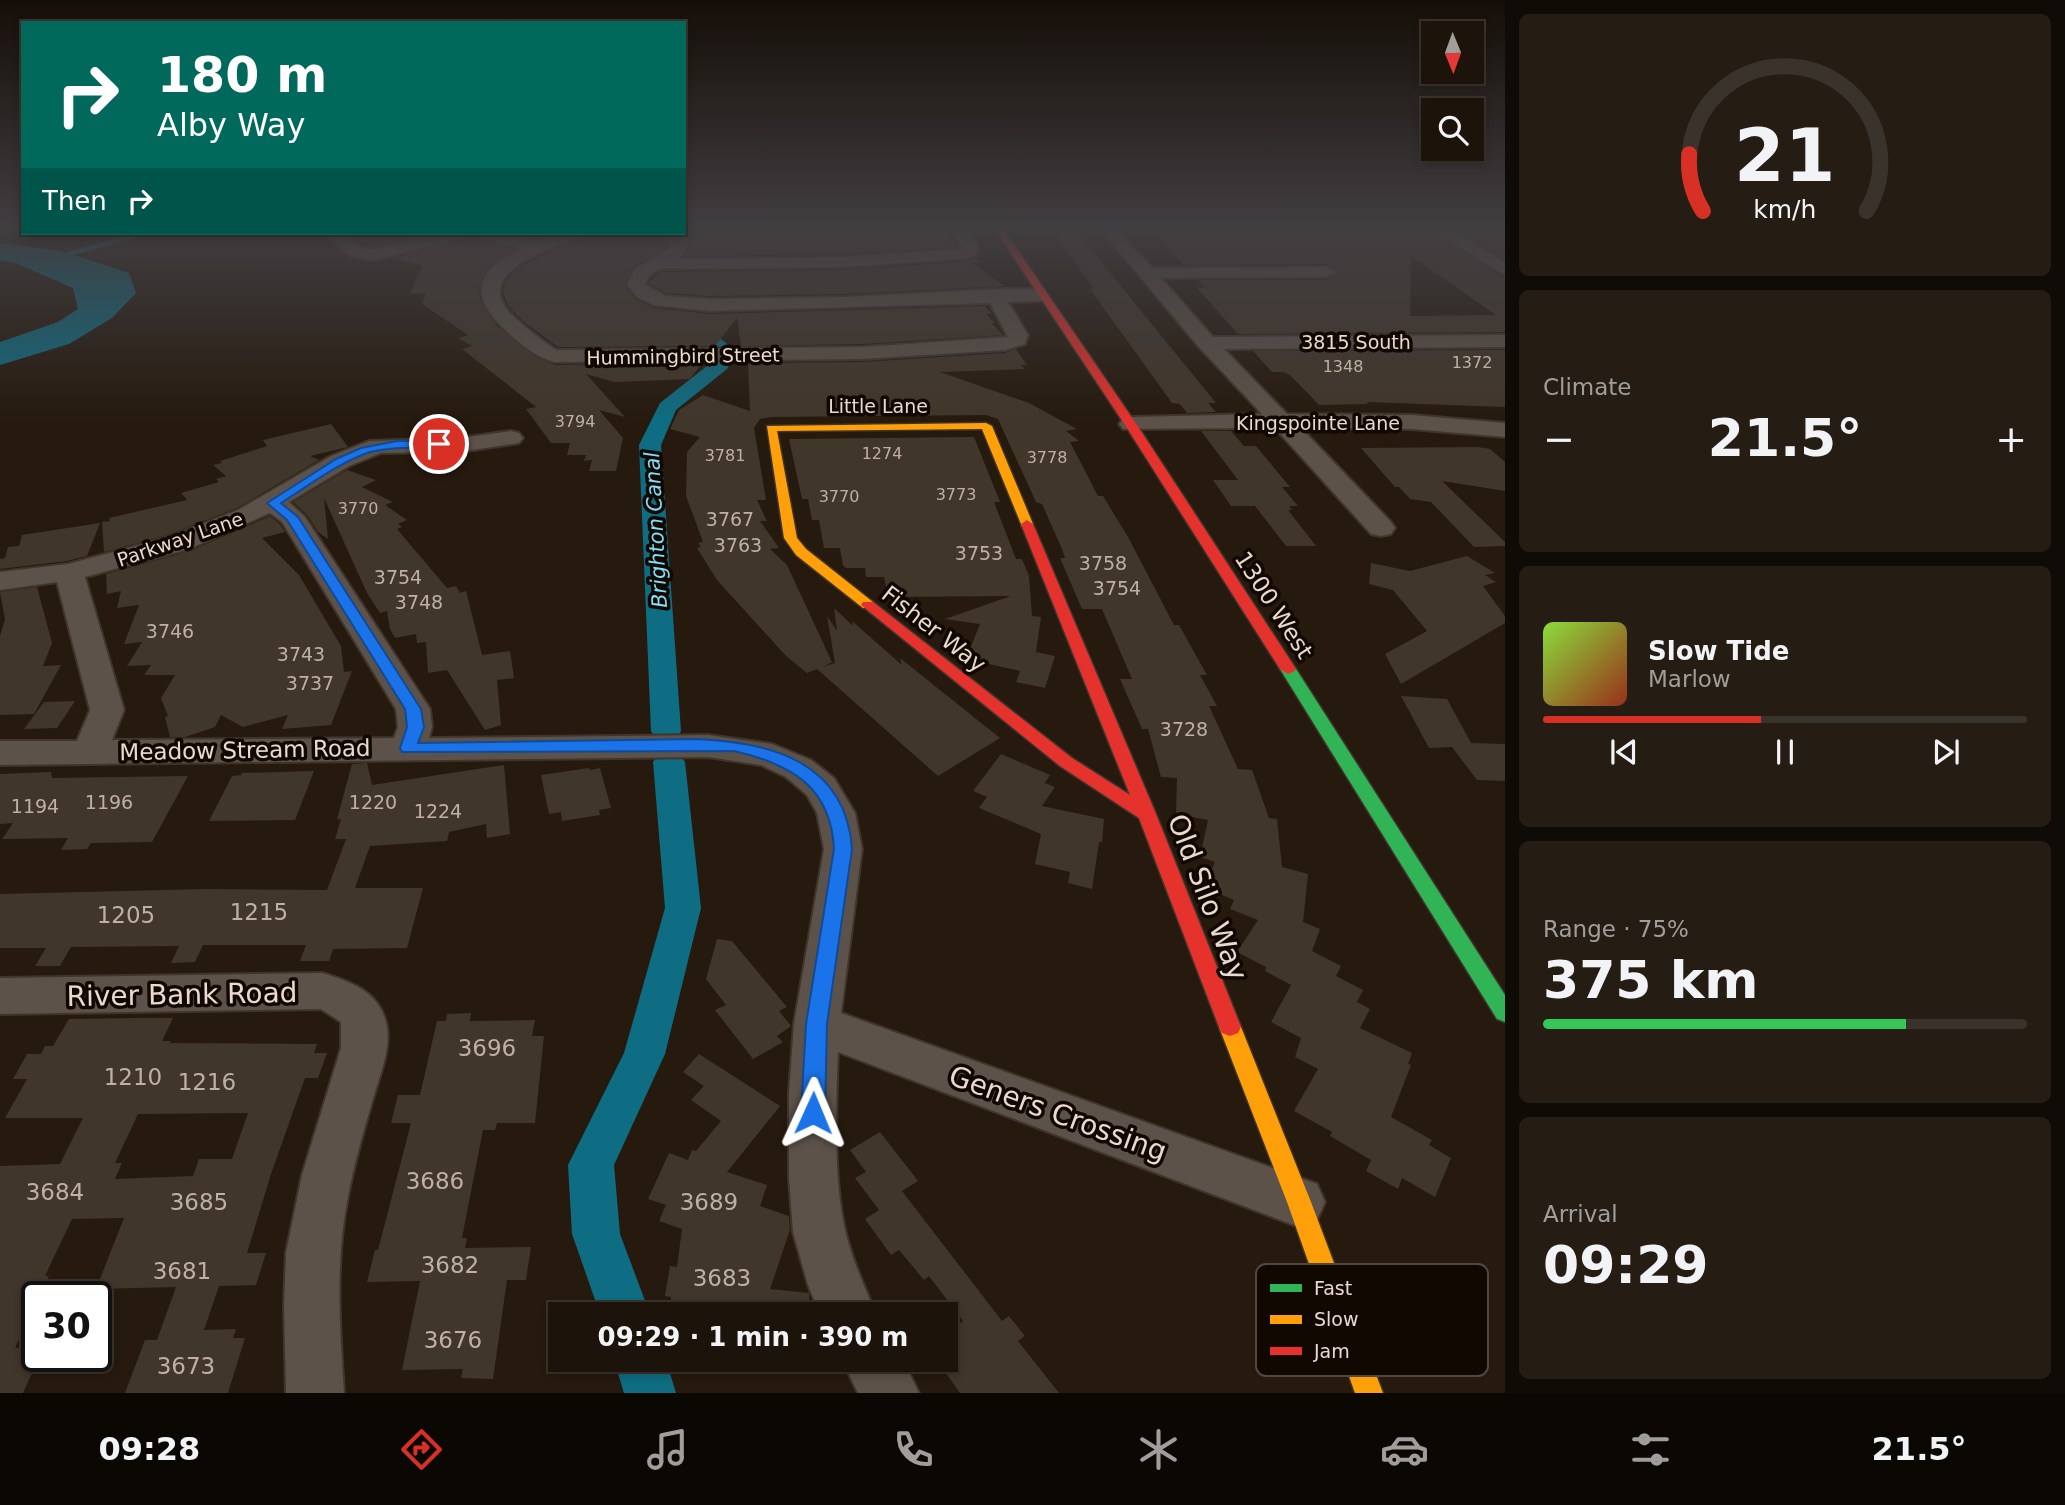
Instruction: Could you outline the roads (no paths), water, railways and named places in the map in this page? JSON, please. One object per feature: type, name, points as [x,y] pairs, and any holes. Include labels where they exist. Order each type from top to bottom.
[{"type":"street","name":"Hummingbird Street","points":[[490,291],[493,309],[502,318],[542,351],[564,357],[903,351],[1005,344],[1018,340],[1018,335],[995,295]]},
{"type":"street","points":[[644,291],[652,297],[674,303],[798,305],[1040,295]]},
{"type":"street","name":"1300 West","points":[[1038,291],[1131,424],[1505,1013]]},
{"type":"street","points":[[1162,291],[1206,343],[1318,458],[1381,528]]},
{"type":"street","name":"3815 South","points":[[1206,343],[1505,341]]},
{"type":"street","name":"Kingspointe Lane","points":[[1131,424],[1411,422],[1505,430]]},
{"type":"street","name":"Little Lane","points":[[771,428],[986,426]]},
{"type":"street","name":"Old Silo Way","points":[[986,426],[1147,814],[1322,1264]]},
{"type":"street","name":"Fisher Way","points":[[771,428],[791,538],[801,552],[1066,762],[1147,814]]},
{"type":"street","name":"Parkway Lane","points":[[0,581],[69,572],[179,543],[247,516],[340,461],[378,446],[460,444],[511,438]]},
{"type":"street","points":[[273,503],[292,517],[413,709],[415,727],[408,748]]},
{"type":"street","points":[[69,572],[107,710],[100,732],[88,752]]},
{"type":"street","name":"Meadow Stream Road","points":[[0,753],[696,744],[734,746],[765,752],[792,765],[816,782],[833,803],[842,825],[843,849],[817,1024],[813,1153],[819,1232],[843,1302]]},
{"type":"street","name":"River Bank Road","points":[[4,1003],[322,991],[344,997],[359,1011],[367,1029],[364,1048],[324,1192],[313,1252],[315,1393]]},
{"type":"street","name":"Geners Crossing","points":[[817,1024],[1299,1202]]},
{"type":"street","points":[[878,1372],[890,1393]]},
{"type":"street","name":"Old Silo Way","points":[[1363,1376],[1369,1393]]},
{"type":"water","points":[[74,291],[136,293],[112,318],[69,344],[0,365],[0,342],[58,322],[78,309]]},
{"type":"waterway","name":"Brighton Canal","points":[[666,731],[650,445],[667,407],[720,365],[726,350],[711,340],[678,331]]},
{"type":"waterway","name":"Brighton Canal","points":[[621,1302],[596,1234],[591,1165],[644,1054],[683,908],[669,762]]},
{"type":"waterway","name":"Brighton Canal","points":[[644,1372],[650,1393]]}]
